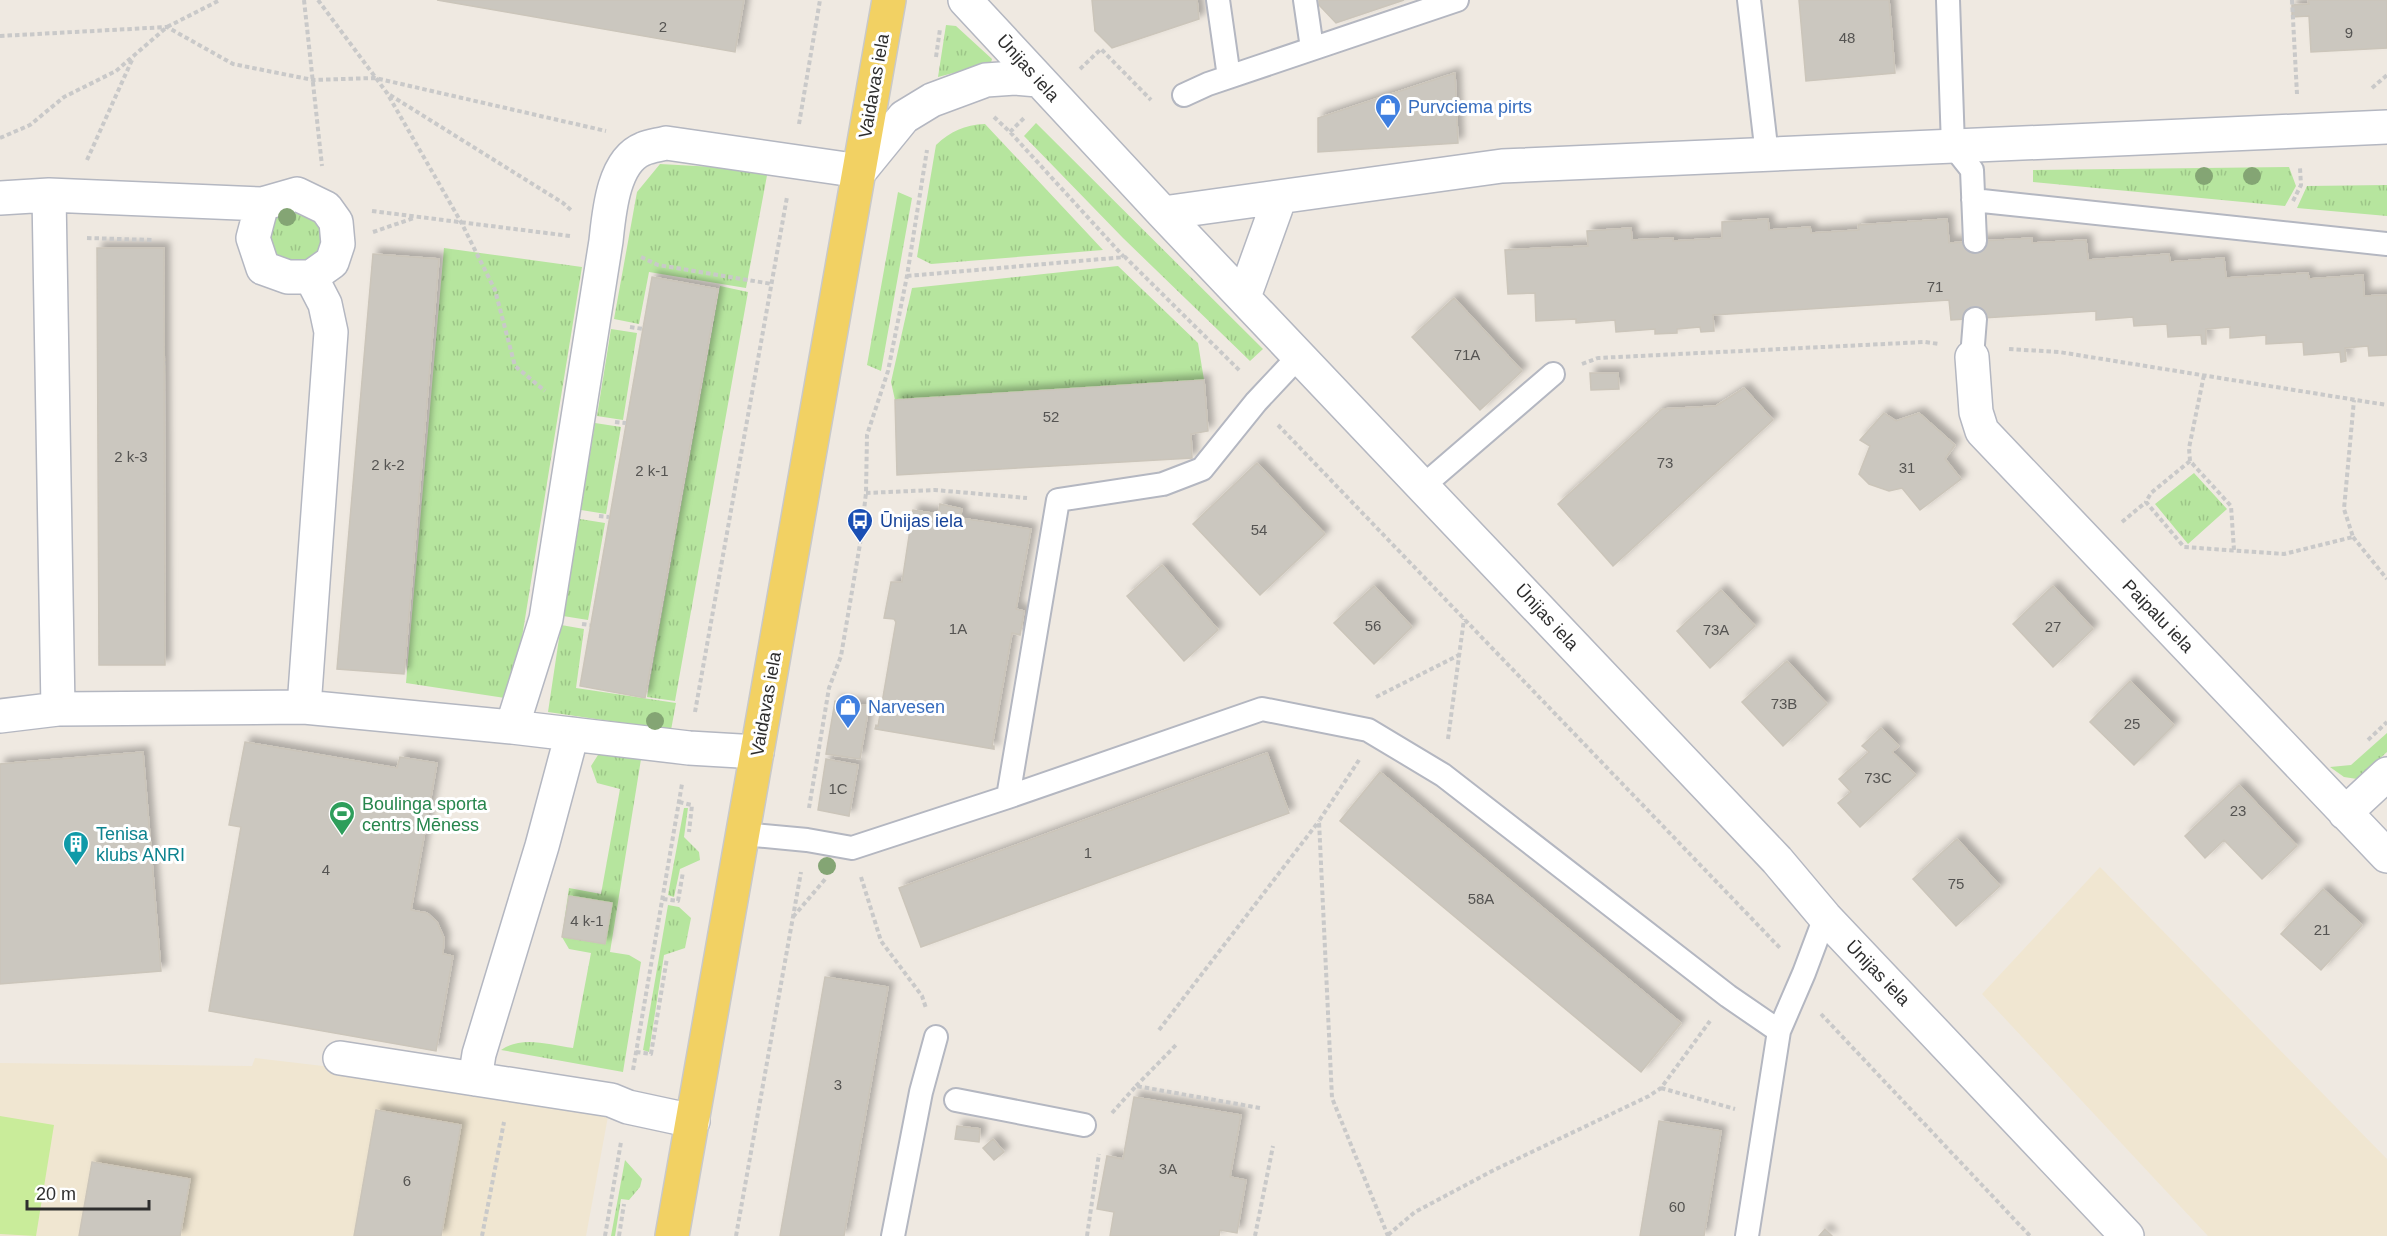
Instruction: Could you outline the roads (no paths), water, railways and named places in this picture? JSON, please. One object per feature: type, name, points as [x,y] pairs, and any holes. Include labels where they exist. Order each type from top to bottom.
[{"type":"main road","name":"Vaidavas iela","points":[[672,1236],[889,0]]},
{"type":"street","name":"Ūnijas iela","points":[[965,0],[1163,213],[1777,861],[1825,917],[2127,1236]]},
{"type":"street","name":"Vaidavas iela","points":[[860,171],[904,117],[932,100],[986,80],[1015,78],[1038,80]]},
{"type":"street","points":[[1163,213],[1502,166],[2387,127]]},
{"type":"street","points":[[512,727],[546,619],[611,198],[625,165],[641,149],[666,143],[860,171]]},
{"type":"street","points":[[0,198],[56,205],[262,204],[297,194],[326,208],[336,222],[338,244],[332,262],[311,277],[288,277],[263,268],[253,238],[262,204]]},
{"type":"street","points":[[1244,297],[1280,197]]},
{"type":"street","points":[[56,205],[58,709]]},
{"type":"street","points":[[304,707],[331,332],[325,304],[311,277]]},
{"type":"street","name":"Paipalu iela","points":[[1972,357],[1976,412],[1982,431],[2387,856]]},
{"type":"street","points":[[0,716],[58,709],[304,707],[512,727],[689,748],[757,752]]},
{"type":"street","points":[[476,1079],[479,1054],[542,846],[572,734]]},
{"type":"street","points":[[2345,813],[2387,774]]},
{"type":"street","points":[[340,1058],[611,1100],[628,1107],[693,1121]]},
{"type":"lane","points":[[1218,0],[1229,77]]},
{"type":"lane","points":[[1305,0],[1312,48]]},
{"type":"lane","points":[[1184,95],[1312,48],[1457,0]]},
{"type":"lane","points":[[1749,0],[1767,154]]},
{"type":"lane","points":[[1948,0],[1953,146],[1972,170],[1974,241]]},
{"type":"lane","points":[[1973,200],[2387,244]]},
{"type":"lane","points":[[1972,357],[1975,319]]},
{"type":"lane","points":[[1008,797],[1058,500],[1163,484],[1202,469],[1256,402],[1300,355]]},
{"type":"lane","points":[[1423,486],[1553,374]]},
{"type":"lane","points":[[743,834],[807,840],[852,848],[1262,709],[1368,730],[1443,775],[1728,996],[1779,1031]]},
{"type":"lane","points":[[1747,1236],[1779,1031],[1825,917]]},
{"type":"lane","points":[[893,1236],[921,1092],[936,1037]]},
{"type":"lane","points":[[956,1100],[1084,1125]]},
{"type":"place","name":"Purvciema pirts","points":[[1388,130]]},
{"type":"place","name":"Ūnijas iela","points":[[860,544]]},
{"type":"place","name":"Narvesen","points":[[848,730]]},
{"type":"place","name":"Boulinga sporta centrs Mēness","points":[[342,837]]},
{"type":"place","name":"Tenisa klubs ANRI","points":[[76,867]]}]
